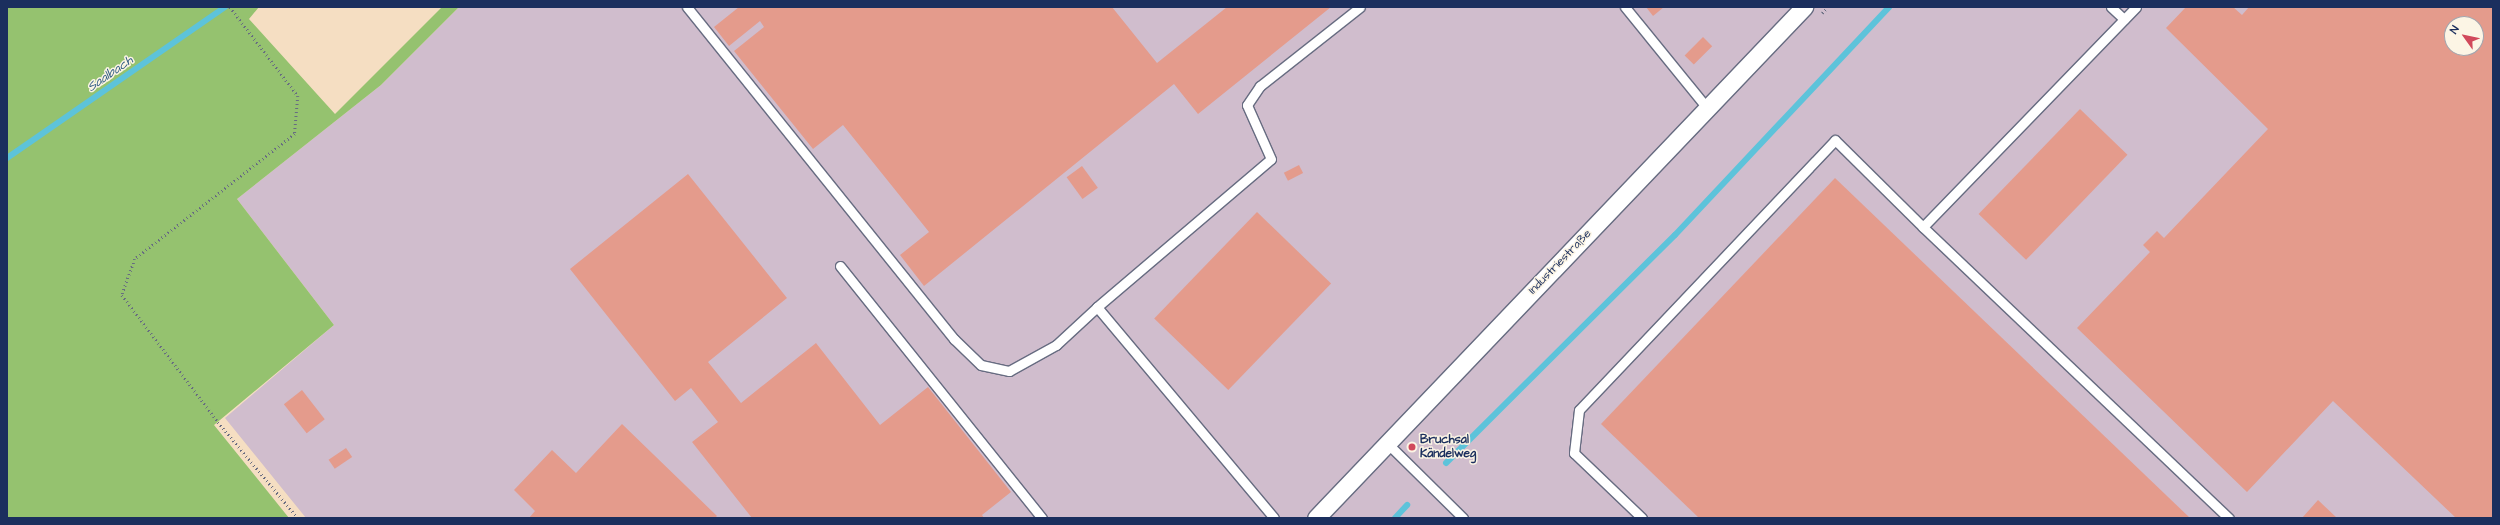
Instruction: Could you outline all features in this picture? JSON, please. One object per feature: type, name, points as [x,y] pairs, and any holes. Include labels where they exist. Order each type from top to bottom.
[{"type":"street","name":"Industriestraße","points":[[1316,518],[1804,7]]},
{"type":"lane","points":[[687,7],[954,339],[982,365],[1009,370],[1056,345],[1097,307],[1271,159],[1247,105],[1260,86],[1360,7]]},
{"type":"lane","points":[[1625,7],[1707,108]]},
{"type":"lane","points":[[2111,7],[2124,19]]},
{"type":"lane","points":[[1923,227],[2136,7]]},
{"type":"lane","points":[[1642,518],[1574,453],[1579,410],[1835,140],[1923,227],[2229,518]]},
{"type":"lane","points":[[840,266],[1042,518]]},
{"type":"lane","points":[[1097,307],[1274,518]]},
{"type":"lane","points":[[1387,443],[1461,516]]},
{"type":"path","points":[[230,7],[298,96],[295,134],[135,259],[122,295],[218,422],[298,518]]},
{"type":"shaded area","points":[[459,7],[2493,7],[2493,518],[306,518],[225,418],[334,325],[237,199],[381,85]]},
{"type":"green space","points":[[7,7],[259,7],[249,19],[335,114],[442,7],[459,7],[381,85],[237,199],[334,325],[214,425],[289,518],[7,518]]},
{"type":"building","points":[[739,7],[1112,7],[1157,63],[1227,7],[1331,7],[1198,114],[1174,84],[924,286],[900,255],[929,232],[843,125],[813,149],[734,51],[764,27],[760,21],[729,46],[714,27]]},
{"type":"building","points":[[1646,7],[1664,7],[1653,16]]},
{"type":"building","points":[[2186,7],[2233,7],[2242,15],[2249,7],[2493,7],[2493,518],[2456,518],[2333,401],[2247,492],[2077,328],[2150,252],[2143,245],[2157,231],[2164,238],[2268,129],[2166,28]]},
{"type":"building","points":[[1703,37],[1712,46],[1694,65],[1685,55]]},
{"type":"building","points":[[2080,109],[2127,155],[2026,260],[1979,214]]},
{"type":"building","points":[[1299,165],[1303,173],[1288,181],[1284,173]]},
{"type":"building","points":[[1082,166],[1098,188],[1082,199],[1067,177]]},
{"type":"building","points":[[688,174],[787,298],[708,362],[741,403],[816,343],[880,425],[928,387],[1011,492],[982,515],[984,518],[752,518],[692,442],[718,422],[691,388],[675,401],[570,269]]},
{"type":"building","points":[[1835,178],[2190,518],[1699,518],[1601,424]]},
{"type":"building","points":[[1257,212],[1331,284],[1228,390],[1154,318]]},
{"type":"building","points":[[302,390],[325,419],[307,433],[284,404]]},
{"type":"building","points":[[622,424],[717,516],[715,518],[529,518],[535,511],[514,490],[552,450],[576,473]]},
{"type":"building","points":[[346,448],[352,457],[335,469],[329,460]]},
{"type":"building","points":[[2318,500],[2337,518],[2302,518]]},
{"type":"waterway","name":"Saalbach","points":[[7,158],[225,7]]},
{"type":"waterway","points":[[1446,463],[1675,235],[1889,7]]},
{"type":"waterway","points":[[1395,518],[1407,505]]},
{"type":"place","name":"Bruchsal Kändelweg","points":[[1412,447]]}]
